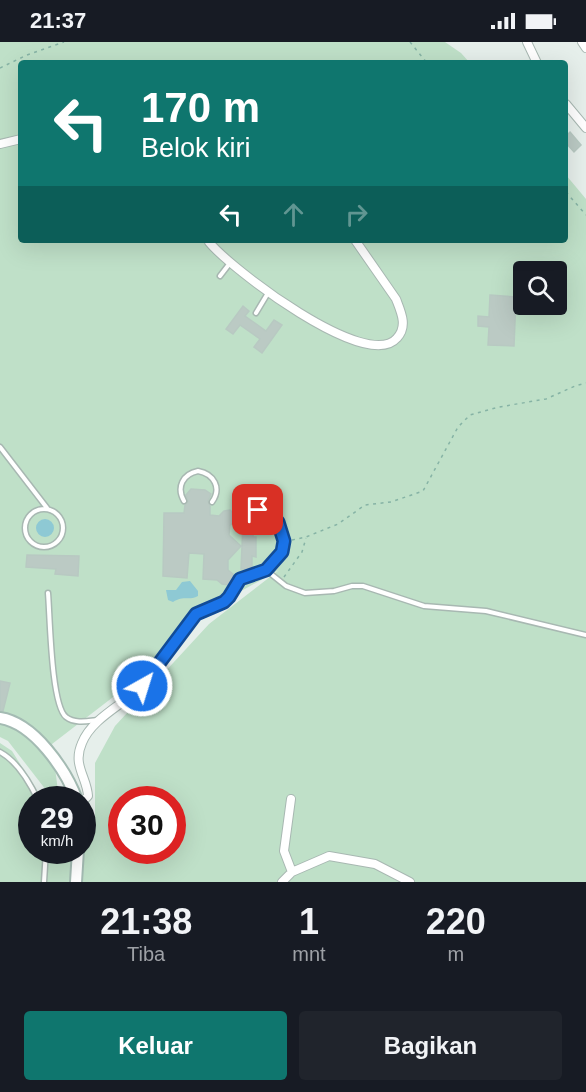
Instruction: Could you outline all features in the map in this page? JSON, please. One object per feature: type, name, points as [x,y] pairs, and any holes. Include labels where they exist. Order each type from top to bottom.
[{"type":"street","points":[[527,42],[536,60]]},
{"type":"street","points":[[582,42],[586,48]]},
{"type":"street","points":[[568,106],[586,128]]},
{"type":"street","points":[[0,144],[18,140]]},
{"type":"street","points":[[210,243],[230,263],[269,292],[333,333],[367,342],[385,344],[392,342],[398,338],[403,325],[400,308],[357,243]]},
{"type":"street","points":[[86,786],[79,768],[80,750],[87,735],[101,720],[142,686],[196,614],[224,602],[240,579],[266,570],[282,552],[284,541],[278,522],[270,514],[253,510]]},
{"type":"street","points":[[0,718],[18,725],[30,734],[54,758],[72,786]]},
{"type":"street","points":[[291,799],[284,851],[292,872]]},
{"type":"street","points":[[282,882],[292,872],[329,856],[375,864],[407,881]]},
{"type":"street","points":[[76,882],[77,864]]},
{"type":"lane","points":[[220,276],[230,263]]},
{"type":"lane","points":[[256,313],[269,292]]},
{"type":"lane","points":[[0,447],[48,509],[59,515],[64,526],[64,532],[58,543],[53,546],[40,547],[29,540],[25,527],[30,515],[35,511],[48,509]]},
{"type":"lane","points":[[184,501],[180,494],[181,483],[186,475],[198,471],[210,476],[216,484],[217,496],[212,502]]},
{"type":"lane","points":[[266,570],[281,582],[305,594],[363,586],[424,606],[486,611],[586,635]]},
{"type":"lane","points":[[48,593],[54,674],[60,710],[64,716],[74,722],[101,720]]},
{"type":"lane","points":[[0,752],[12,760],[31,786]]},
{"type":"lane","points":[[44,882],[45,864]]},
{"type":"path","points":[[0,68],[27,55],[64,42]]},
{"type":"path","points":[[410,42],[425,60]]},
{"type":"path","points":[[568,194],[586,215]]},
{"type":"path","points":[[284,541],[306,537],[338,524],[365,505],[391,501],[423,491],[441,462],[458,427],[470,415],[499,406],[546,399],[586,383]]},
{"type":"path","points":[[281,582],[302,552],[306,537]]},
{"type":"green space","points":[[0,42],[445,42],[467,60],[18,60],[18,243],[568,243],[568,177],[586,199],[586,882],[0,882],[0,743],[12,751],[34,786],[18,786],[18,864],[96,864],[95,763],[115,726],[209,624],[279,570],[182,624],[147,671],[52,744],[57,786],[43,786],[8,741],[0,737]]},
{"type":"water","points":[[45,519],[51,522],[54,528],[51,534],[45,537],[39,534],[36,528],[39,522]]},
{"type":"water","points":[[190,581],[198,591],[198,596],[173,602],[168,600],[166,590],[176,590],[182,582]]},
{"type":"building","points":[[570,132],[581,145],[574,152],[568,145]]},
{"type":"building","points":[[490,295],[513,297],[513,315],[515,315],[514,346],[488,345],[489,327],[478,326],[478,316],[489,317]]},
{"type":"building","points":[[243,306],[249,311],[245,316],[266,331],[274,320],[282,325],[262,353],[254,347],[260,339],[240,325],[233,334],[226,329]]},
{"type":"building","points":[[191,489],[205,490],[211,494],[208,501],[210,515],[219,516],[224,511],[230,510],[235,515],[235,522],[230,525],[229,535],[241,546],[228,560],[228,570],[233,574],[233,579],[228,585],[217,580],[203,579],[204,554],[189,553],[187,578],[163,576],[164,513],[184,513],[188,501],[186,495]]},
{"type":"building","points":[[243,523],[254,525],[253,537],[256,537],[256,557],[252,556],[252,567],[246,569],[241,569]]},
{"type":"building","points":[[27,555],[79,556],[78,576],[55,574],[56,569],[26,567]]},
{"type":"building","points":[[0,681],[10,683],[3,711],[0,711]]},
{"type":"route","points":[[142,686],[161,663],[191,618],[224,602],[240,579],[266,570],[282,552],[284,541],[278,522],[270,514],[258,510]]}]
